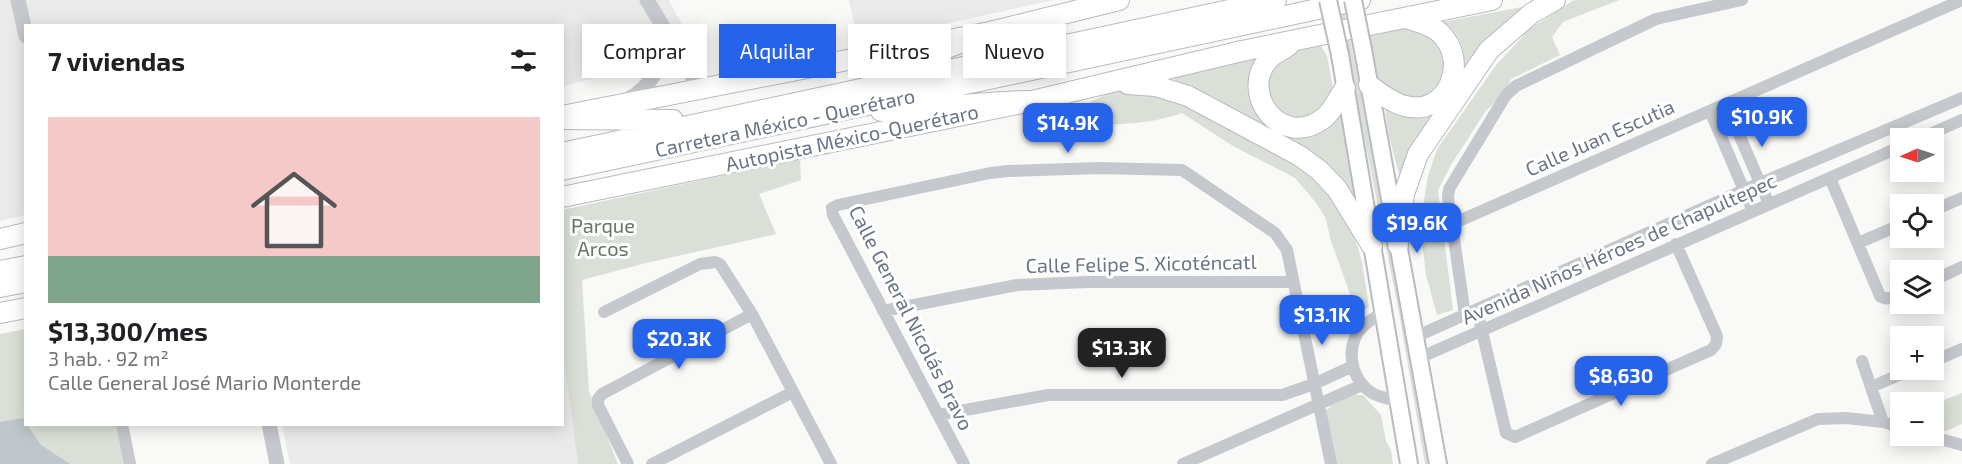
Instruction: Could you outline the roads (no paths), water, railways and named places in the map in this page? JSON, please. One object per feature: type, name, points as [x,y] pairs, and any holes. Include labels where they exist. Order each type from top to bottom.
[{"type":"main road","points":[[1020,24],[1103,2],[1119,0]]},
{"type":"main road","name":"Carretera México - Querétaro","points":[[564,170],[830,104],[1276,0]]},
{"type":"main road","points":[[1328,0],[1340,55],[1409,464]]},
{"type":"main road","points":[[1353,0],[1438,464]]},
{"type":"main road","name":"Carretera México - Querétaro","points":[[564,153],[709,121],[830,104],[1360,0]]},
{"type":"main road","name":"Autopista México-Querétaro","points":[[564,197],[1032,101],[1297,40],[1492,0]]},
{"type":"main road","points":[[1398,245],[1404,194],[1418,154],[1489,50],[1532,13],[1555,0]]},
{"type":"main road","points":[[1370,85],[1405,106],[1417,107],[1438,99],[1451,84],[1455,73],[1453,51],[1440,32],[1407,18]]},
{"type":"main road","points":[[564,118],[615,105],[963,37]]},
{"type":"main road","points":[[1297,40],[1270,58],[1260,76],[1262,103],[1273,120],[1291,128],[1309,127],[1325,117],[1345,88]]},
{"type":"main road","points":[[830,104],[868,77],[963,42]]},
{"type":"main road","points":[[1089,88],[1128,84],[1156,86],[1188,96],[1300,156],[1319,170],[1337,189],[1372,246]]},
{"type":"main road","points":[[830,104],[916,111],[1009,101],[1032,101]]},
{"type":"main road","points":[[564,118],[709,121]]},
{"type":"main road","points":[[0,239],[24,233]]},
{"type":"main road","points":[[0,271],[24,266]]},
{"type":"main road","points":[[0,287],[24,282]]},
{"type":"street","points":[[18,0],[24,27]]},
{"type":"street","points":[[647,0],[660,24]]},
{"type":"street","points":[[1465,315],[1448,196],[1452,181],[1506,95],[1516,86],[1656,20],[1742,0]]},
{"type":"street","name":"Calle Juan Escutia","points":[[1452,224],[1962,0]]},
{"type":"street","points":[[615,105],[640,93],[652,78]]},
{"type":"street","points":[[693,78],[700,89]]},
{"type":"street","name":"Avenida Niños Héroes de Chapultepec","points":[[1415,337],[1744,190],[1962,98]]},
{"type":"street","points":[[1726,104],[1769,204]]},
{"type":"street","points":[[1710,111],[1753,211]]},
{"type":"street","points":[[1944,128],[1962,120]]},
{"type":"street","name":"Avenida Niños Héroes de Chapultepec","points":[[1419,358],[1890,151]]},
{"type":"street","name":"Calle General Nicolás Bravo","points":[[964,464],[833,215],[832,208],[962,178],[1008,171],[1100,168],[1182,170],[1275,233],[1287,250],[1331,464]]},
{"type":"street","points":[[1830,178],[1880,296],[1890,299]]},
{"type":"street","points":[[1944,206],[1962,198]]},
{"type":"street","points":[[1858,243],[1890,229]]},
{"type":"street","points":[[1477,310],[1506,433],[1515,437],[1711,350],[1716,345],[1717,336],[1676,244]]},
{"type":"street","points":[[1610,251],[1618,269]]},
{"type":"street","points":[[604,312],[700,264],[709,262],[720,264],[752,314],[831,464]]},
{"type":"street","points":[[1944,275],[1962,267]]},
{"type":"street","name":"Calle Felipe S. Xicoténcatl","points":[[883,311],[1017,285],[1088,282],[1293,282]]},
{"type":"street","points":[[1383,313],[1370,320],[1359,331],[1354,340],[1353,366],[1362,385],[1384,398],[1399,400]]},
{"type":"street","points":[[628,464],[598,405],[598,399],[602,394],[752,314]]},
{"type":"street","points":[[1944,357],[1962,349]]},
{"type":"street","points":[[1862,361],[1883,422]]},
{"type":"street","points":[[938,415],[1048,395],[1282,395],[1314,384],[1353,366]]},
{"type":"street","points":[[1871,387],[1890,379]]},
{"type":"street","points":[[1183,464],[1362,385]]},
{"type":"street","points":[[652,464],[793,392]]},
{"type":"street","points":[[1712,464],[1818,419],[1846,418],[1890,424]]},
{"type":"street","points":[[122,426],[130,464]]},
{"type":"street","points":[[269,426],[277,464]]},
{"type":"street","points":[[1944,440],[1962,445]]},
{"type":"street","points":[[1742,451],[1747,464]]},
{"type":"park label","name":"Parque Arcos","points":[[603,238]]}]
